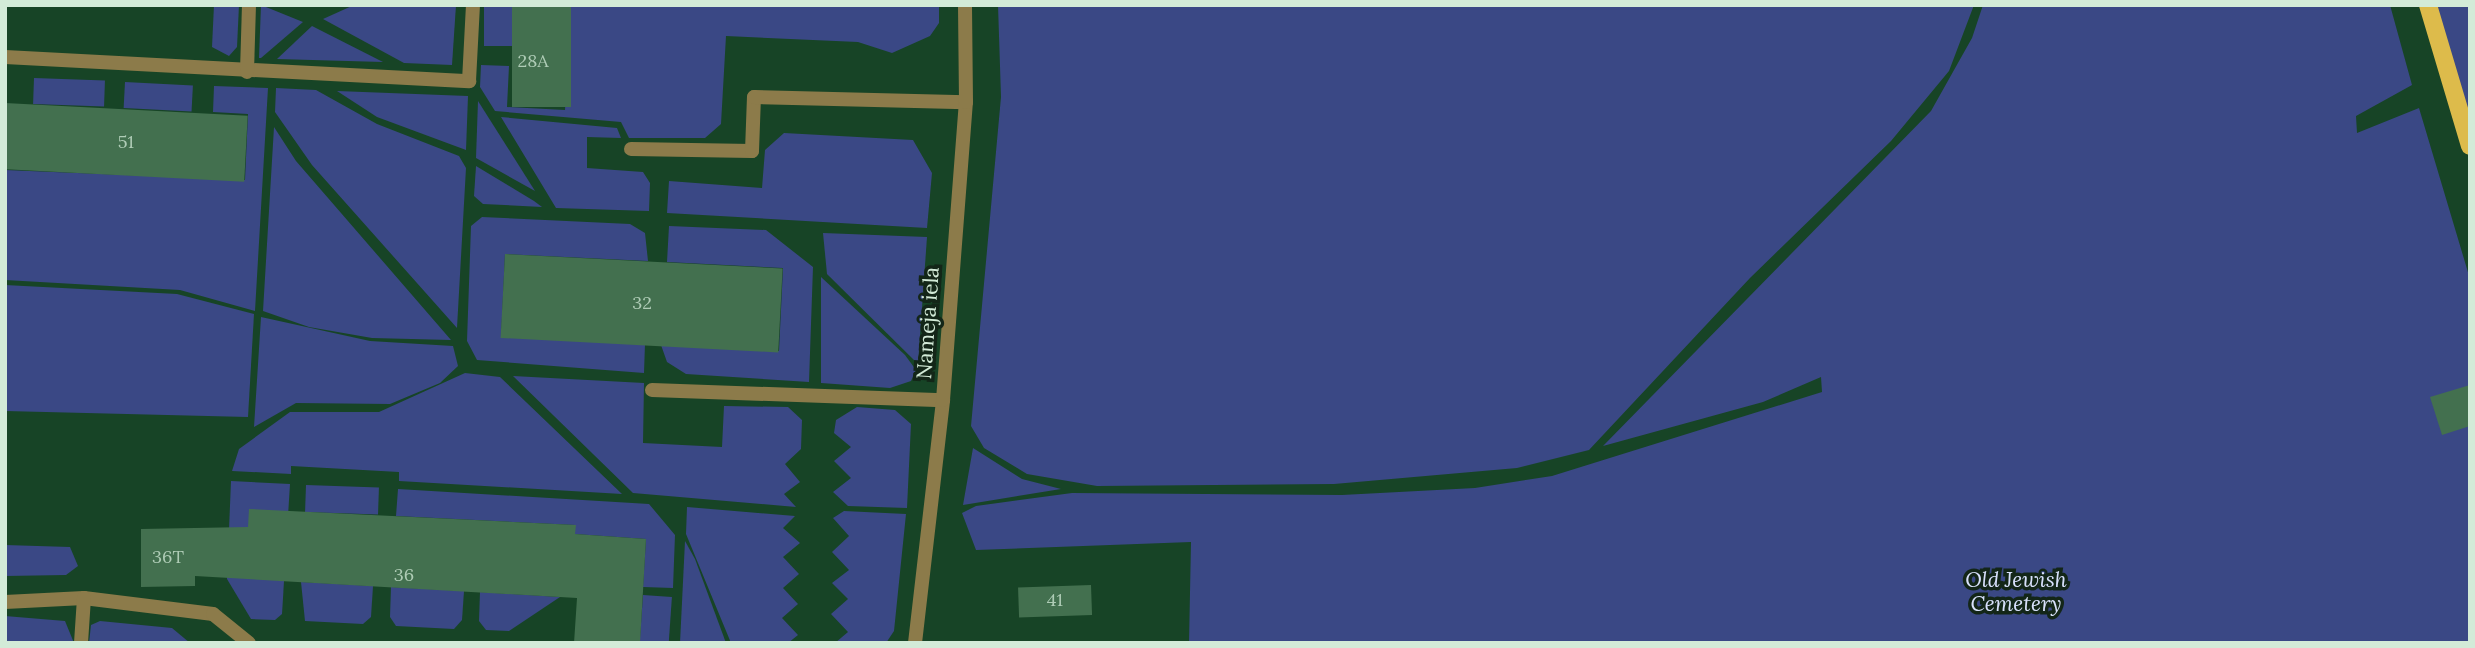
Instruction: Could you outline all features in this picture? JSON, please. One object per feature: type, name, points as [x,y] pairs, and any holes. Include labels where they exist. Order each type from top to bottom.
[{"type":"main road","points":[[2428,5],[2470,146]]},
{"type":"street","points":[[247,72],[249,5]]},
{"type":"street","points":[[5,57],[247,72],[469,81],[473,5]]},
{"type":"street","name":"Nameja iela","points":[[915,643],[943,400],[966,102],[965,5]]},
{"type":"street","points":[[631,149],[752,151],[754,97],[966,102]]},
{"type":"street","points":[[652,390],[943,400]]},
{"type":"street","points":[[81,643],[84,598]]},
{"type":"street","points":[[5,601],[84,598],[213,614],[249,643]]},
{"type":"green space","points":[[214,5],[239,5],[237,47],[229,56],[212,47]]},
{"type":"green space","points":[[261,5],[303,22],[259,58]]},
{"type":"green space","points":[[354,5],[456,5],[452,65],[404,63],[323,19]]},
{"type":"green space","points":[[484,5],[512,5],[512,46],[484,46]]},
{"type":"green space","points":[[571,5],[939,5],[939,23],[930,36],[892,53],[858,42],[726,36],[721,124],[705,138],[629,138],[621,122],[495,111],[480,87],[481,65],[509,66],[507,107],[565,110]]},
{"type":"green space","points":[[998,5],[1974,5],[1949,71],[1891,141],[1750,278],[1589,450],[1517,468],[1334,484],[1097,486],[1027,474],[984,448],[971,426],[1001,97]]},
{"type":"green space","name":"Old Jewish Cemetery","points":[[1983,5],[2390,5],[2412,85],[2356,116],[2357,133],[2419,108],[2470,279],[2470,643],[1189,643],[1191,542],[976,550],[962,513],[976,506],[1072,493],[1342,495],[1475,488],[1552,476],[1822,392],[1821,377],[1763,402],[1603,446],[1931,111],[1972,38]]},
{"type":"green space","points":[[2428,5],[2470,5],[2470,146]]},
{"type":"green space","points":[[312,26],[383,62],[277,59]]},
{"type":"green space","points":[[34,78],[105,80],[104,106],[33,104]]},
{"type":"green space","points":[[125,82],[193,86],[192,112],[124,108]]},
{"type":"green space","points":[[214,86],[268,88],[255,311],[180,290],[5,280],[5,170],[245,180],[248,114],[213,112]]},
{"type":"green space","points":[[276,88],[316,90],[377,124],[459,156],[466,168],[457,328],[312,165],[275,112]]},
{"type":"green space","points":[[337,91],[468,96],[466,150],[377,117]]},
{"type":"green space","points":[[478,101],[535,191],[476,158]]},
{"type":"green space","points":[[501,117],[617,128],[621,138],[587,137],[587,168],[643,172],[650,183],[649,211],[556,208]]},
{"type":"green space","points":[[274,127],[296,161],[451,340],[372,338],[309,327],[263,311]]},
{"type":"green space","points":[[784,133],[913,140],[932,173],[927,228],[667,213],[669,181],[762,188],[765,150]]},
{"type":"green space","points":[[476,166],[542,207],[483,204],[474,196]]},
{"type":"green space","points":[[482,217],[630,224],[645,233],[648,261],[505,254],[501,337],[645,344],[644,373],[477,360],[467,341],[471,226]]},
{"type":"green space","points":[[669,226],[766,230],[813,267],[809,382],[686,374],[667,362],[661,345],[779,351],[783,268],[667,262]]},
{"type":"green space","points":[[823,233],[927,237],[918,364],[827,274]]},
{"type":"green space","points":[[821,277],[905,355],[916,370],[911,381],[890,388],[821,383]]},
{"type":"green space","points":[[5,285],[177,294],[254,314],[248,417],[5,411]]},
{"type":"green space","points":[[261,317],[370,341],[453,346],[458,366],[440,383],[390,404],[296,403],[254,427]]},
{"type":"green space","points":[[465,373],[500,377],[622,494],[399,481],[399,472],[291,466],[291,474],[232,471],[239,449],[290,412],[379,412]]},
{"type":"green space","points":[[513,376],[644,383],[643,443],[722,447],[724,406],[788,407],[802,420],[801,449],[785,464],[800,482],[784,494],[796,507],[633,493]]},
{"type":"green space","points":[[857,407],[895,410],[911,424],[907,508],[848,506],[833,492],[851,478],[834,461],[851,447],[834,433],[836,420]]},
{"type":"green space","points":[[973,448],[1022,479],[1061,489],[963,505]]},
{"type":"green space","points":[[231,481],[290,484],[282,614],[275,620],[251,619],[227,579]]},
{"type":"green space","points":[[306,485],[379,488],[378,515],[305,512]]},
{"type":"green space","points":[[398,489],[649,504],[675,535],[673,588],[643,587],[646,539],[575,534],[575,525],[396,516]]},
{"type":"green space","points":[[687,507],[795,516],[783,528],[800,543],[783,557],[799,574],[783,588],[798,604],[782,618],[798,635],[788,643],[731,643],[686,534]]},
{"type":"green space","points":[[844,511],[906,514],[894,631],[886,643],[835,643],[848,632],[831,614],[848,599],[832,583],[849,570],[832,552],[849,536],[833,518]]},
{"type":"green space","points":[[685,541],[695,559],[726,643],[680,643]]},
{"type":"green space","points":[[5,545],[70,547],[78,566],[66,575],[5,576]]},
{"type":"green space","points":[[301,582],[373,586],[371,617],[363,624],[305,621]]},
{"type":"green space","points":[[391,587],[464,591],[462,620],[454,629],[396,626],[390,617]]},
{"type":"green space","points":[[480,592],[560,597],[509,631],[486,630],[479,621]]},
{"type":"green space","points":[[643,595],[672,597],[669,643],[640,643]]},
{"type":"green space","points":[[5,616],[65,621],[74,643],[5,643]]},
{"type":"green space","points":[[100,621],[172,628],[190,643],[89,643],[91,625]]},
{"type":"building","points":[[512,5],[571,5],[571,107],[512,107]]},
{"type":"building","points":[[5,103],[248,116],[244,182],[5,169]]},
{"type":"building","points":[[505,254],[783,269],[778,352],[501,338]]},
{"type":"building","points":[[2470,385],[2470,426],[2442,435],[2430,397]]},
{"type":"building","points":[[249,509],[576,525],[575,534],[646,539],[640,643],[574,643],[577,598],[195,576],[195,586],[141,587],[141,529],[248,527]]},
{"type":"building","points":[[1091,585],[1092,615],[1019,618],[1018,588]]}]
